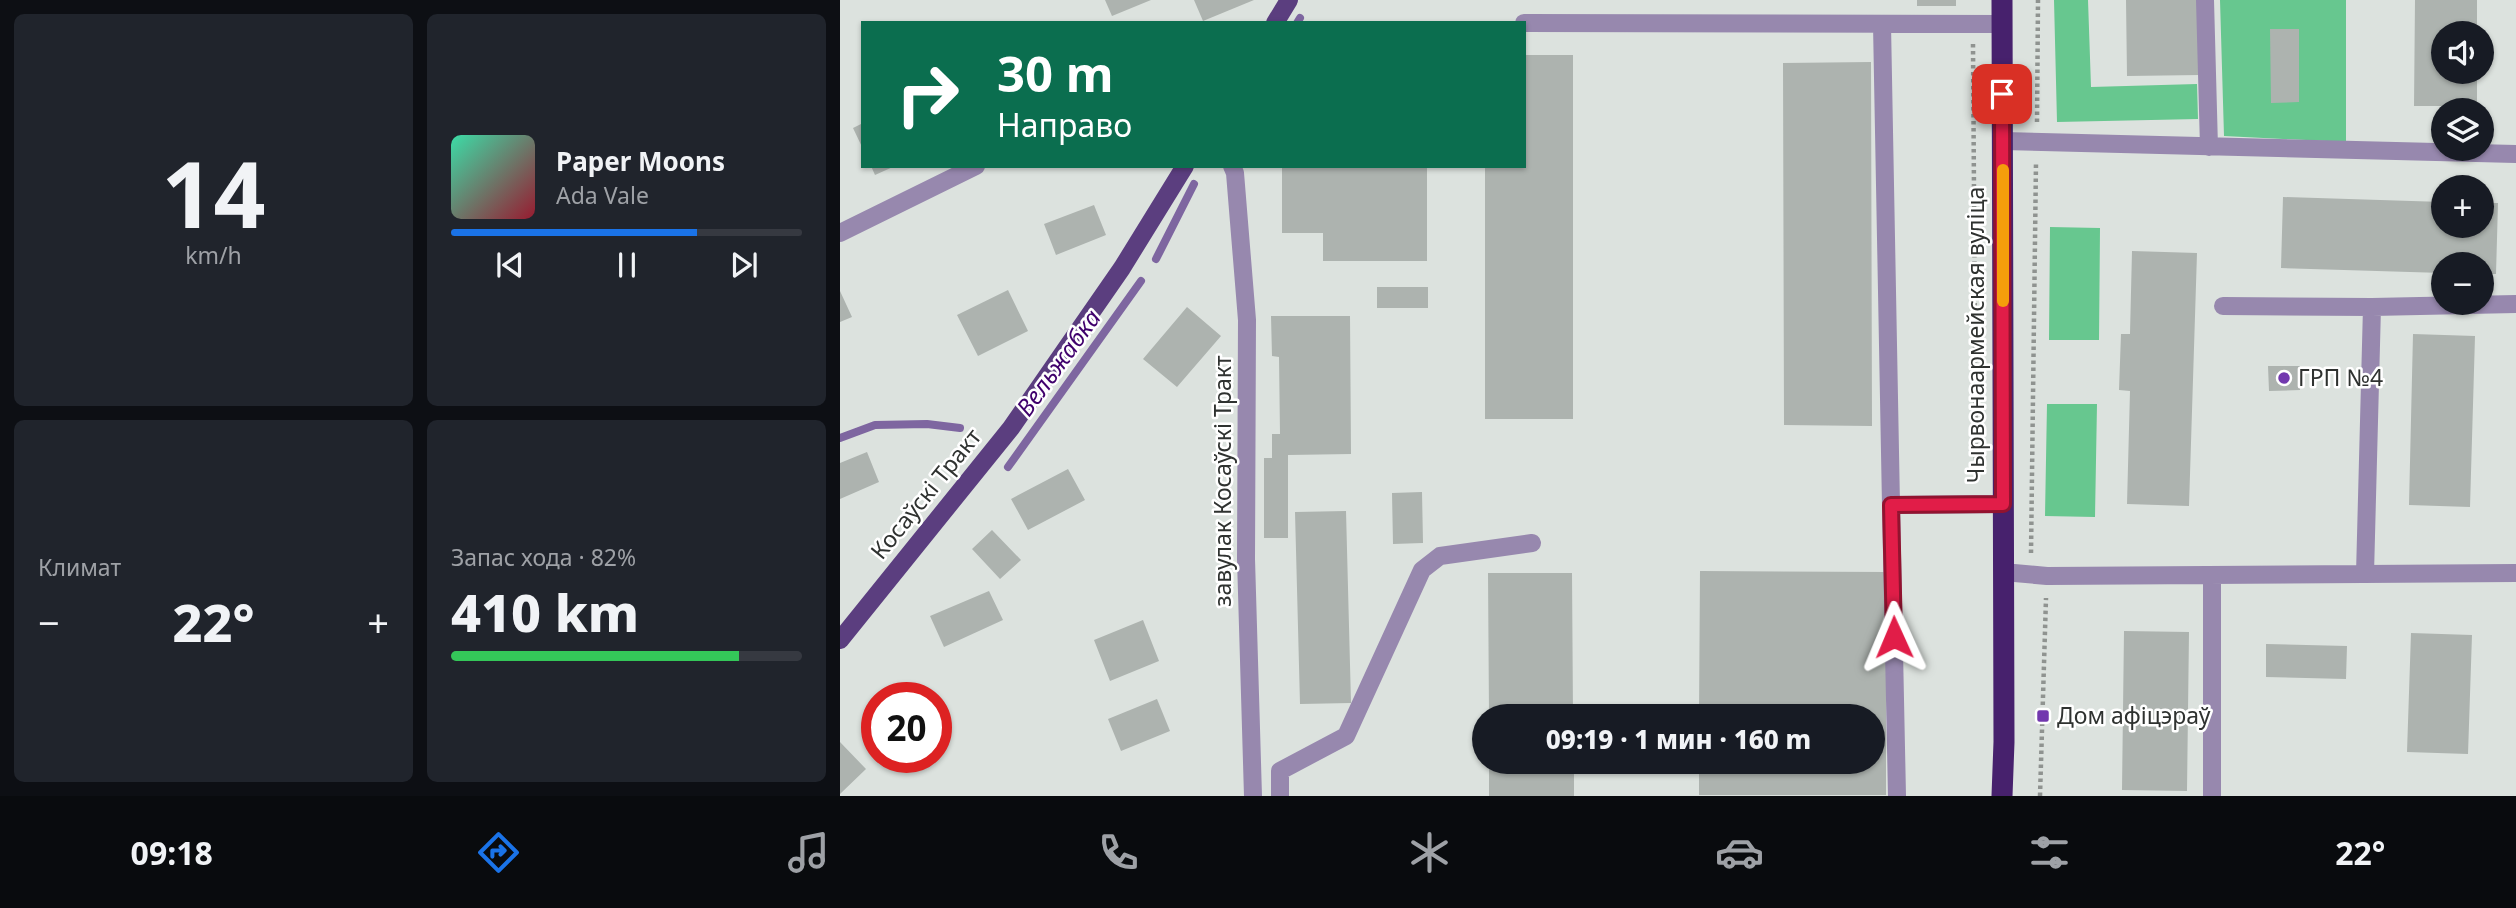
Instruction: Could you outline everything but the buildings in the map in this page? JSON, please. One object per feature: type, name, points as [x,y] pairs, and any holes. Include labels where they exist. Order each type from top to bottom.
[{"type":"highway","name":"Чырвонаармейская вуліца","points":[[2002,0],[2002,796]]},
{"type":"main road","points":[[1276,21],[1289,0]]},
{"type":"main road","name":"Косаўскі Тракт","points":[[840,640],[1011,428],[1122,268],[1184,168]]},
{"type":"street","points":[[2205,0],[2209,147]]},
{"type":"street","points":[[1526,23],[2002,24]]},
{"type":"street","points":[[1882,24],[1896,796]]},
{"type":"street","points":[[2003,141],[2516,154]]},
{"type":"street","points":[[840,233],[972,168]]},
{"type":"street","name":"завулак Косаўскі Тракт","points":[[1233,168],[1247,320],[1246,559],[1253,796]]},
{"type":"street","points":[[2223,306],[2516,304]]},
{"type":"street","points":[[2365,574],[2372,307]]},
{"type":"street","points":[[1891,505],[2003,504]]},
{"type":"street","points":[[1280,796],[1280,771],[1346,736],[1422,570],[1440,556],[1532,543]]},
{"type":"street","points":[[2003,572],[2039,575],[2516,573]]},
{"type":"street","points":[[2212,796],[2213,575]]},
{"type":"path","points":[[2038,0],[2036,142],[2040,796]]},
{"type":"path","points":[[1973,24],[1976,505]]},
{"type":"green space","points":[[2054,0],[2088,0],[2091,87],[2197,84],[2198,119],[2057,122]]},
{"type":"green space","points":[[2220,0],[2346,0],[2346,142],[2224,136]]},
{"type":"green space","points":[[2050,227],[2100,228],[2099,340],[2049,340]]},
{"type":"green space","points":[[2047,404],[2097,404],[2095,517],[2045,516]]},
{"type":"waterway","name":"Вельжабка","points":[[1156,259],[1194,184]]},
{"type":"waterway","name":"Вельжабка","points":[[1008,467],[1141,281]]},
{"type":"waterway","name":"Вельжабка","points":[[840,438],[875,425],[927,424],[960,428]]},
{"type":"slow traffic","points":[[2003,170],[2003,301]]},
{"type":"place","name":"ГРП №4","points":[[2284,378]]},
{"type":"place","name":"Дом афіцэраў","points":[[2043,716]]},
{"type":"route","points":[[1894,637],[1891,505],[2003,504],[2002,94]]}]
